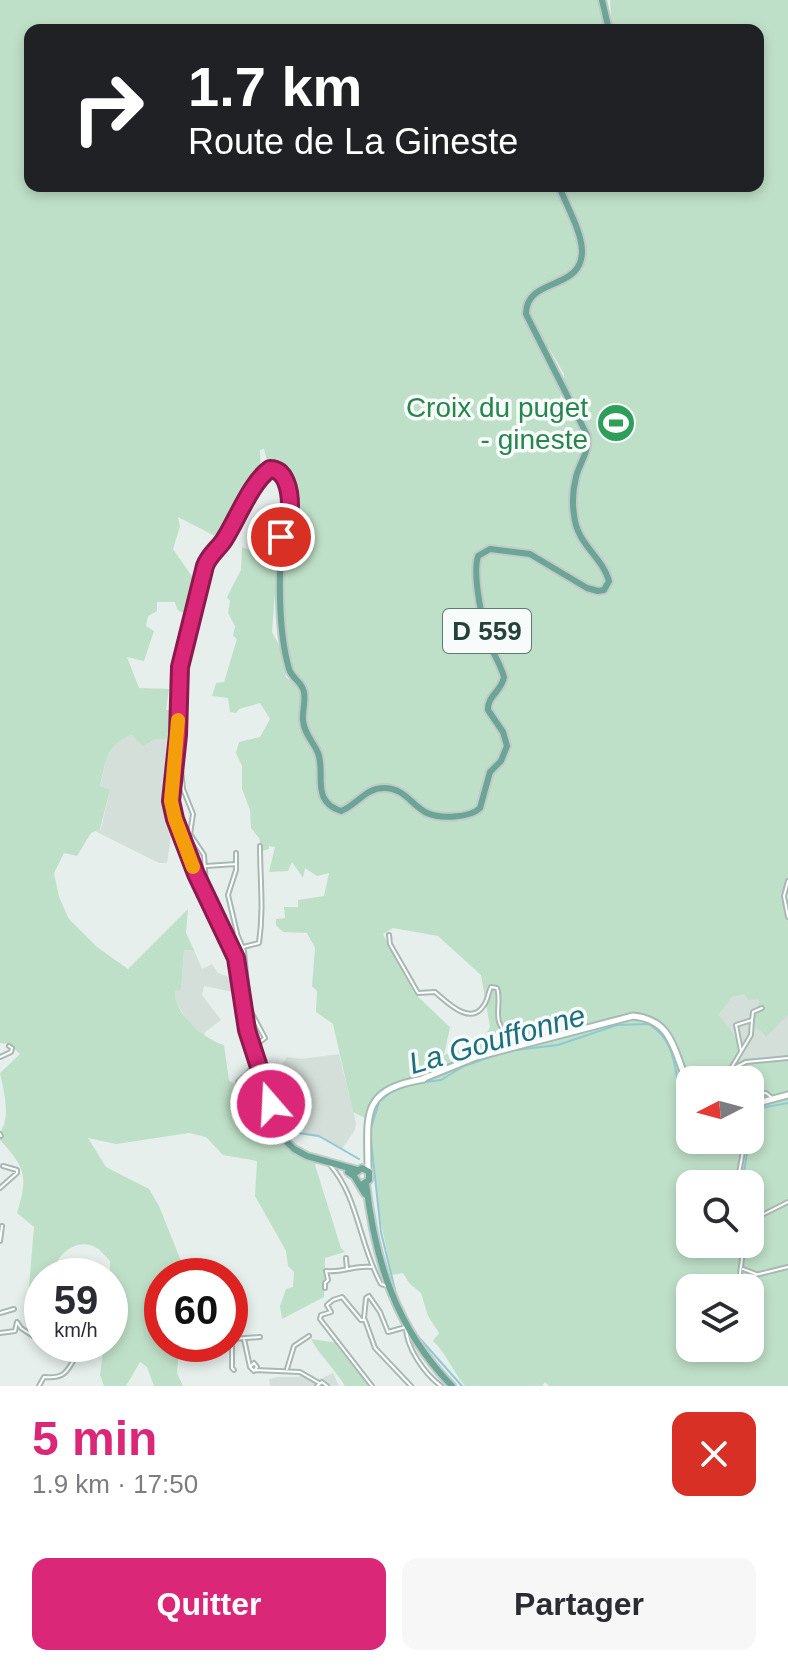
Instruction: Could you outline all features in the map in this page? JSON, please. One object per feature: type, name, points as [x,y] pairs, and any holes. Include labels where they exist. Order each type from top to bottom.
[{"type":"main road","points":[[602,0],[608,24]]},
{"type":"main road","name":"D 559","points":[[281,1131],[247,1030],[237,963],[204,892],[183,828],[172,809],[178,735],[178,681],[183,649],[207,560],[224,540],[264,473],[273,469],[283,475],[290,505],[280,548],[286,652],[291,674],[304,690],[303,720],[306,735],[319,756],[322,793],[334,808],[341,811],[368,792],[388,788],[401,792],[429,814],[474,813],[482,805],[490,772],[501,761],[507,746],[503,732],[488,710],[489,700],[501,688],[504,677],[489,640],[479,592],[478,556],[490,549],[533,554],[587,588],[604,590],[609,581],[607,573],[582,541],[574,516],[574,487],[588,448],[587,435],[526,314],[533,294],[543,287],[567,280],[581,260],[581,244],[561,192]]},
{"type":"main road","points":[[281,1131],[285,1140],[298,1152],[370,1177],[362,1183]]},
{"type":"main road","points":[[360,1171],[388,1285],[406,1327],[423,1353],[452,1386]]},
{"type":"street","points":[[180,760],[183,789],[193,814],[192,838],[202,850],[205,866],[204,892]]},
{"type":"street","points":[[183,828],[190,829]]},
{"type":"street","points":[[243,947],[259,943],[264,898],[260,846]]},
{"type":"street","points":[[236,853],[228,895],[243,947],[248,1005],[265,1038],[256,1045],[261,1059],[258,1065],[238,1082],[247,1121],[252,1127],[281,1131]]},
{"type":"street","points":[[205,866],[236,864]]},
{"type":"street","points":[[788,881],[784,896],[788,917]]},
{"type":"street","points":[[225,935],[237,934]]},
{"type":"street","points":[[389,935],[390,944],[418,993],[435,992],[457,1011],[472,1014],[484,1006],[491,987],[497,988],[500,997],[499,1021],[510,1037],[511,1047]]},
{"type":"street","points":[[732,1066],[753,1032],[753,1012],[762,1008]]},
{"type":"street","points":[[360,1171],[367,1160],[367,1125],[376,1099],[386,1090],[480,1056],[624,1017],[641,1017],[658,1024],[670,1037],[681,1066]]},
{"type":"street","points":[[741,1052],[736,1025],[752,1020]]},
{"type":"street","points":[[0,1057],[11,1052],[9,1046]]},
{"type":"street","points":[[738,1066],[746,1062],[788,1058]]},
{"type":"street","points":[[764,1094],[772,1099]]},
{"type":"street","points":[[764,1101],[788,1095]]},
{"type":"street","points":[[330,1162],[342,1179],[371,1267],[381,1285],[388,1285]]},
{"type":"street","points":[[0,1188],[17,1173],[17,1170],[3,1166]]},
{"type":"street","points":[[764,1214],[788,1202]]},
{"type":"street","points":[[0,1241],[2,1226]]},
{"type":"street","points":[[346,1258],[347,1270]]},
{"type":"street","points":[[740,1274],[742,1258]]},
{"type":"street","points":[[325,1288],[326,1271],[371,1267]]},
{"type":"street","points":[[741,1268],[757,1274],[788,1267]]},
{"type":"street","points":[[411,1386],[375,1348],[365,1320],[366,1298],[369,1296],[388,1332],[406,1327],[418,1360],[441,1386]]},
{"type":"street","points":[[365,1320],[361,1320],[342,1297],[328,1303],[331,1312],[320,1317],[372,1386]]},
{"type":"street","points":[[0,1313],[14,1309]]},
{"type":"street","points":[[0,1333],[15,1331],[17,1322],[24,1330]]},
{"type":"street","points":[[287,1371],[294,1346],[309,1336]]},
{"type":"street","points":[[248,1337],[260,1337]]},
{"type":"street","points":[[248,1357],[250,1367],[255,1370],[300,1372],[327,1386]]},
{"type":"street","points":[[39,1386],[44,1377],[58,1378],[65,1373],[72,1362]]},
{"type":"street","points":[[232,1362],[234,1370]]},
{"type":"street","points":[[250,1367],[255,1363],[255,1370]]},
{"type":"shaded area","points":[[174,710],[176,737],[168,793],[176,832],[171,836],[167,863],[159,863],[95,831],[101,829],[110,790],[100,787],[107,756],[117,740],[132,735],[153,740],[173,738]]},
{"type":"shaded area","points":[[184,950],[194,950],[202,969],[212,964],[218,973],[233,978],[233,992],[204,986],[202,995],[221,1020],[204,1036],[190,1024],[175,1001],[175,991],[181,989]]},
{"type":"shaded area","points":[[744,993],[759,999],[756,1026],[765,1037],[788,1015],[788,1053],[784,1057],[745,1058],[737,1063],[717,1015],[732,997]]},
{"type":"shaded area","points":[[339,1054],[356,1123],[355,1130],[342,1149],[322,1138],[303,1134],[301,1107],[278,1113],[266,1079],[273,1077],[287,1057],[301,1059]]},
{"type":"shaded area","points":[[333,1373],[339,1386],[270,1386],[269,1379],[277,1377],[299,1377],[300,1374],[314,1382]]},
{"type":"green space","points":[[0,0],[600,0],[606,24],[24,24],[24,192],[559,192],[578,239],[578,259],[564,276],[534,293],[527,302],[524,314],[559,385],[562,415],[566,421],[578,421],[582,429],[584,446],[575,472],[574,519],[579,538],[607,581],[603,588],[594,588],[531,551],[490,547],[476,555],[477,592],[502,677],[487,701],[485,711],[501,733],[505,746],[499,759],[488,770],[476,809],[469,812],[430,812],[402,790],[375,787],[340,808],[324,792],[322,760],[305,720],[306,689],[291,666],[285,622],[284,545],[293,512],[293,495],[284,470],[268,464],[264,449],[260,450],[261,472],[221,539],[178,517],[180,526],[173,549],[198,585],[190,611],[181,612],[175,602],[157,602],[157,611],[148,616],[146,626],[154,631],[144,661],[127,657],[139,688],[169,689],[166,710],[174,710],[174,738],[153,740],[143,746],[132,735],[112,748],[100,786],[110,790],[100,829],[91,833],[77,856],[64,853],[54,873],[59,897],[69,919],[97,947],[128,969],[188,909],[186,933],[194,950],[184,950],[181,990],[175,991],[179,1008],[199,1031],[224,1045],[229,1081],[236,1084],[246,1124],[251,1128],[277,1132],[294,1152],[320,1161],[315,1165],[341,1248],[345,1252],[325,1258],[324,1297],[282,1319],[280,1306],[286,1289],[293,1287],[294,1272],[288,1266],[286,1251],[255,1196],[257,1161],[223,1155],[206,1137],[189,1133],[116,1144],[88,1138],[106,1167],[149,1189],[180,1258],[144,1258],[144,1362],[178,1362],[177,1373],[183,1386],[154,1386],[147,1367],[140,1362],[126,1386],[104,1386],[100,1375],[102,1362],[128,1362],[128,1258],[107,1258],[95,1247],[81,1244],[67,1250],[60,1258],[31,1258],[34,1227],[17,1213],[23,1190],[20,1166],[0,1140],[6,1109],[0,1073],[20,1054],[8,1044],[0,1043]]},
{"type":"green space","points":[[610,0],[788,0],[788,877],[783,899],[788,921],[788,1015],[766,1037],[751,1022],[757,1013],[759,999],[748,1000],[744,994],[732,997],[718,1015],[734,1036],[738,1062],[745,1058],[784,1057],[788,1053],[788,1386],[549,1386],[545,1382],[542,1386],[465,1386],[433,1341],[439,1333],[428,1316],[421,1293],[403,1273],[392,1275],[380,1218],[371,1142],[373,1122],[353,1112],[333,1024],[316,1012],[317,991],[312,986],[315,948],[307,933],[283,932],[276,925],[276,919],[285,918],[284,907],[298,907],[298,900],[324,896],[329,873],[317,876],[305,868],[303,878],[292,862],[288,871],[269,872],[275,847],[269,846],[269,849],[262,851],[259,838],[251,828],[250,810],[242,789],[242,766],[236,753],[239,742],[260,737],[270,719],[260,703],[239,709],[236,713],[230,712],[228,698],[212,696],[216,683],[224,682],[237,639],[233,636],[235,626],[228,613],[230,601],[227,597],[241,570],[242,547],[261,554],[266,549],[278,553],[272,632],[281,649],[286,677],[300,688],[300,720],[303,735],[317,761],[319,790],[336,812],[376,790],[395,791],[425,814],[469,816],[484,805],[490,777],[509,746],[489,705],[504,685],[482,603],[478,570],[480,557],[508,551],[523,554],[553,567],[593,592],[610,585],[589,549],[577,520],[577,490],[590,449],[564,387],[564,374],[549,348],[543,346],[528,314],[529,303],[544,289],[577,273],[584,251],[562,192],[764,192],[764,24],[612,24]],"holes":[[[393,928],[438,936],[481,975],[490,1027],[482,1042],[444,1055],[450,1027],[414,993],[383,934]]]},
{"type":"green space","points":[[311,1339],[338,1343],[336,1345],[369,1386],[345,1386]]},
{"type":"waterway","name":"La Gouffonne","points":[[418,1083],[441,1080],[464,1066],[508,1051],[558,1045],[617,1025],[649,1024],[668,1044],[676,1072]]},
{"type":"waterway","name":"La Gouffonne","points":[[397,1298],[381,1232],[370,1132],[379,1102],[391,1092],[408,1085]]},
{"type":"waterway","name":"La Gouffonne","points":[[764,1107],[788,1103]]},
{"type":"waterway","points":[[284,1127],[319,1136],[359,1159]]},
{"type":"waterway","points":[[744,1170],[747,1154]]},
{"type":"waterway","name":"La Gouffonne","points":[[414,1332],[462,1386]]},
{"type":"slow traffic","points":[[178,720],[171,801],[193,867]]},
{"type":"place","name":"Croix du puget - gineste","points":[[616,423]]},
{"type":"route","points":[[271,1104],[247,1030],[236,958],[196,874],[175,819],[171,792],[178,735],[180,667],[205,566],[260,479],[270,469],[277,469],[283,475],[290,505],[281,537]]}]
